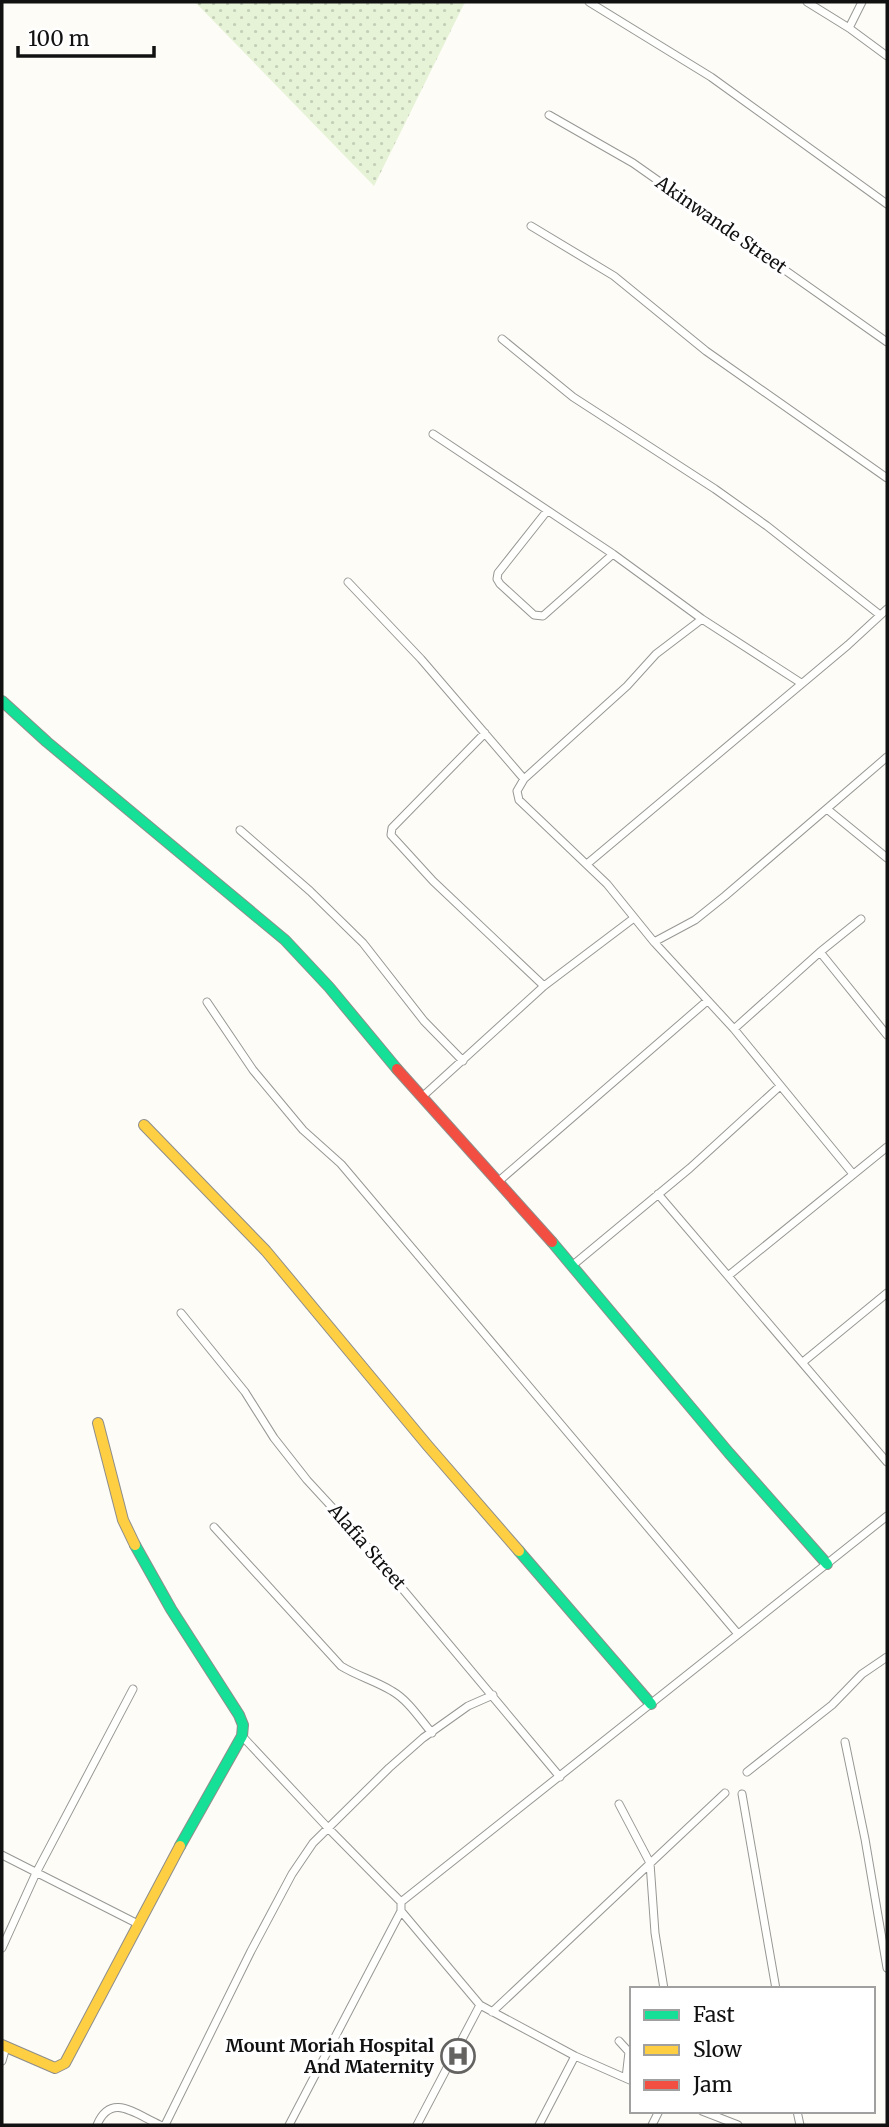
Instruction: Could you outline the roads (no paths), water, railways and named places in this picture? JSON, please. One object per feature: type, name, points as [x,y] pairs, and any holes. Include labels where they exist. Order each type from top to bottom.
[{"type":"street","points":[[589,2],[711,77],[887,204]]},
{"type":"street","points":[[807,2],[887,56]]},
{"type":"street","points":[[849,28],[862,2]]},
{"type":"street","name":"Akinwande Street","points":[[549,115],[633,163],[887,342]]},
{"type":"street","points":[[531,226],[614,276],[706,351],[887,478]]},
{"type":"street","points":[[502,339],[573,397],[767,526],[880,615]]},
{"type":"street","points":[[433,434],[613,554],[702,619],[801,683]]},
{"type":"street","points":[[547,511],[498,573],[497,579],[534,615],[543,616],[613,554]]},
{"type":"street","points":[[348,582],[421,659],[524,779]]},
{"type":"street","points":[[587,864],[848,645],[887,609]]},
{"type":"street","points":[[702,619],[656,654],[627,686],[524,779],[517,790],[519,800],[587,864],[707,1002],[734,1029],[853,1174]]},
{"type":"street","points":[[2,701],[47,742],[285,940],[573,1265],[722,1444],[827,1564]]},
{"type":"street","points":[[485,733],[392,828],[391,835],[433,881],[544,986]]},
{"type":"street","points":[[654,942],[695,920],[887,757]]},
{"type":"street","points":[[827,809],[887,858]]},
{"type":"street","points":[[240,830],[310,891],[363,943],[424,1021],[463,1061]]},
{"type":"street","points":[[422,1097],[544,986],[634,918]]},
{"type":"street","points":[[734,1029],[861,919]]},
{"type":"street","points":[[820,952],[887,1035]]},
{"type":"street","points":[[207,1002],[253,1070],[303,1129],[341,1164],[738,1634]]},
{"type":"street","points":[[499,1181],[707,1002]]},
{"type":"street","points":[[573,1265],[780,1086]]},
{"type":"street","points":[[144,1125],[266,1251],[428,1446],[651,1704]]},
{"type":"street","points":[[728,1276],[887,1147]]},
{"type":"street","points":[[658,1194],[887,1462]]},
{"type":"street","points":[[803,1362],[887,1293]]},
{"type":"street","name":"Alafia Street","points":[[181,1313],[245,1392],[274,1438],[307,1480],[354,1531],[560,1777]]},
{"type":"street","points":[[2,2061],[4,2046],[55,2068],[65,2063],[242,1736],[243,1725],[239,1715],[171,1609],[128,1533],[98,1423]]},
{"type":"street","points":[[401,1902],[887,1516]]},
{"type":"street","points":[[214,1527],[341,1666],[401,1697],[432,1732]]},
{"type":"street","points":[[747,1772],[832,1705],[862,1674],[887,1657]]},
{"type":"street","points":[[2,1948],[36,1873],[133,1689]]},
{"type":"street","points":[[97,2125],[102,2113],[113,2107],[162,2125],[292,1874],[313,1843],[389,1768],[432,1732],[468,1706],[493,1695]]},
{"type":"street","points":[[242,1736],[401,1902],[401,1911],[289,2125]]},
{"type":"street","points":[[845,1742],[887,1968]]},
{"type":"street","points":[[492,2012],[725,1793]]},
{"type":"street","points":[[742,1794],[776,1987]]},
{"type":"street","points":[[619,1804],[650,1863],[655,1933],[664,1987]]},
{"type":"street","points":[[2,1855],[138,1924]]},
{"type":"street","points":[[401,1911],[480,2005],[575,2056],[629,2080],[629,2052],[619,2041]]},
{"type":"street","points":[[417,2125],[480,2005]]},
{"type":"street","points":[[539,2125],[575,2056]]},
{"type":"street","points":[[720,2122],[738,2125]]},
{"type":"place","name":"Mount Moriah Hospital And Maternity","points":[[458,2056]]}]
